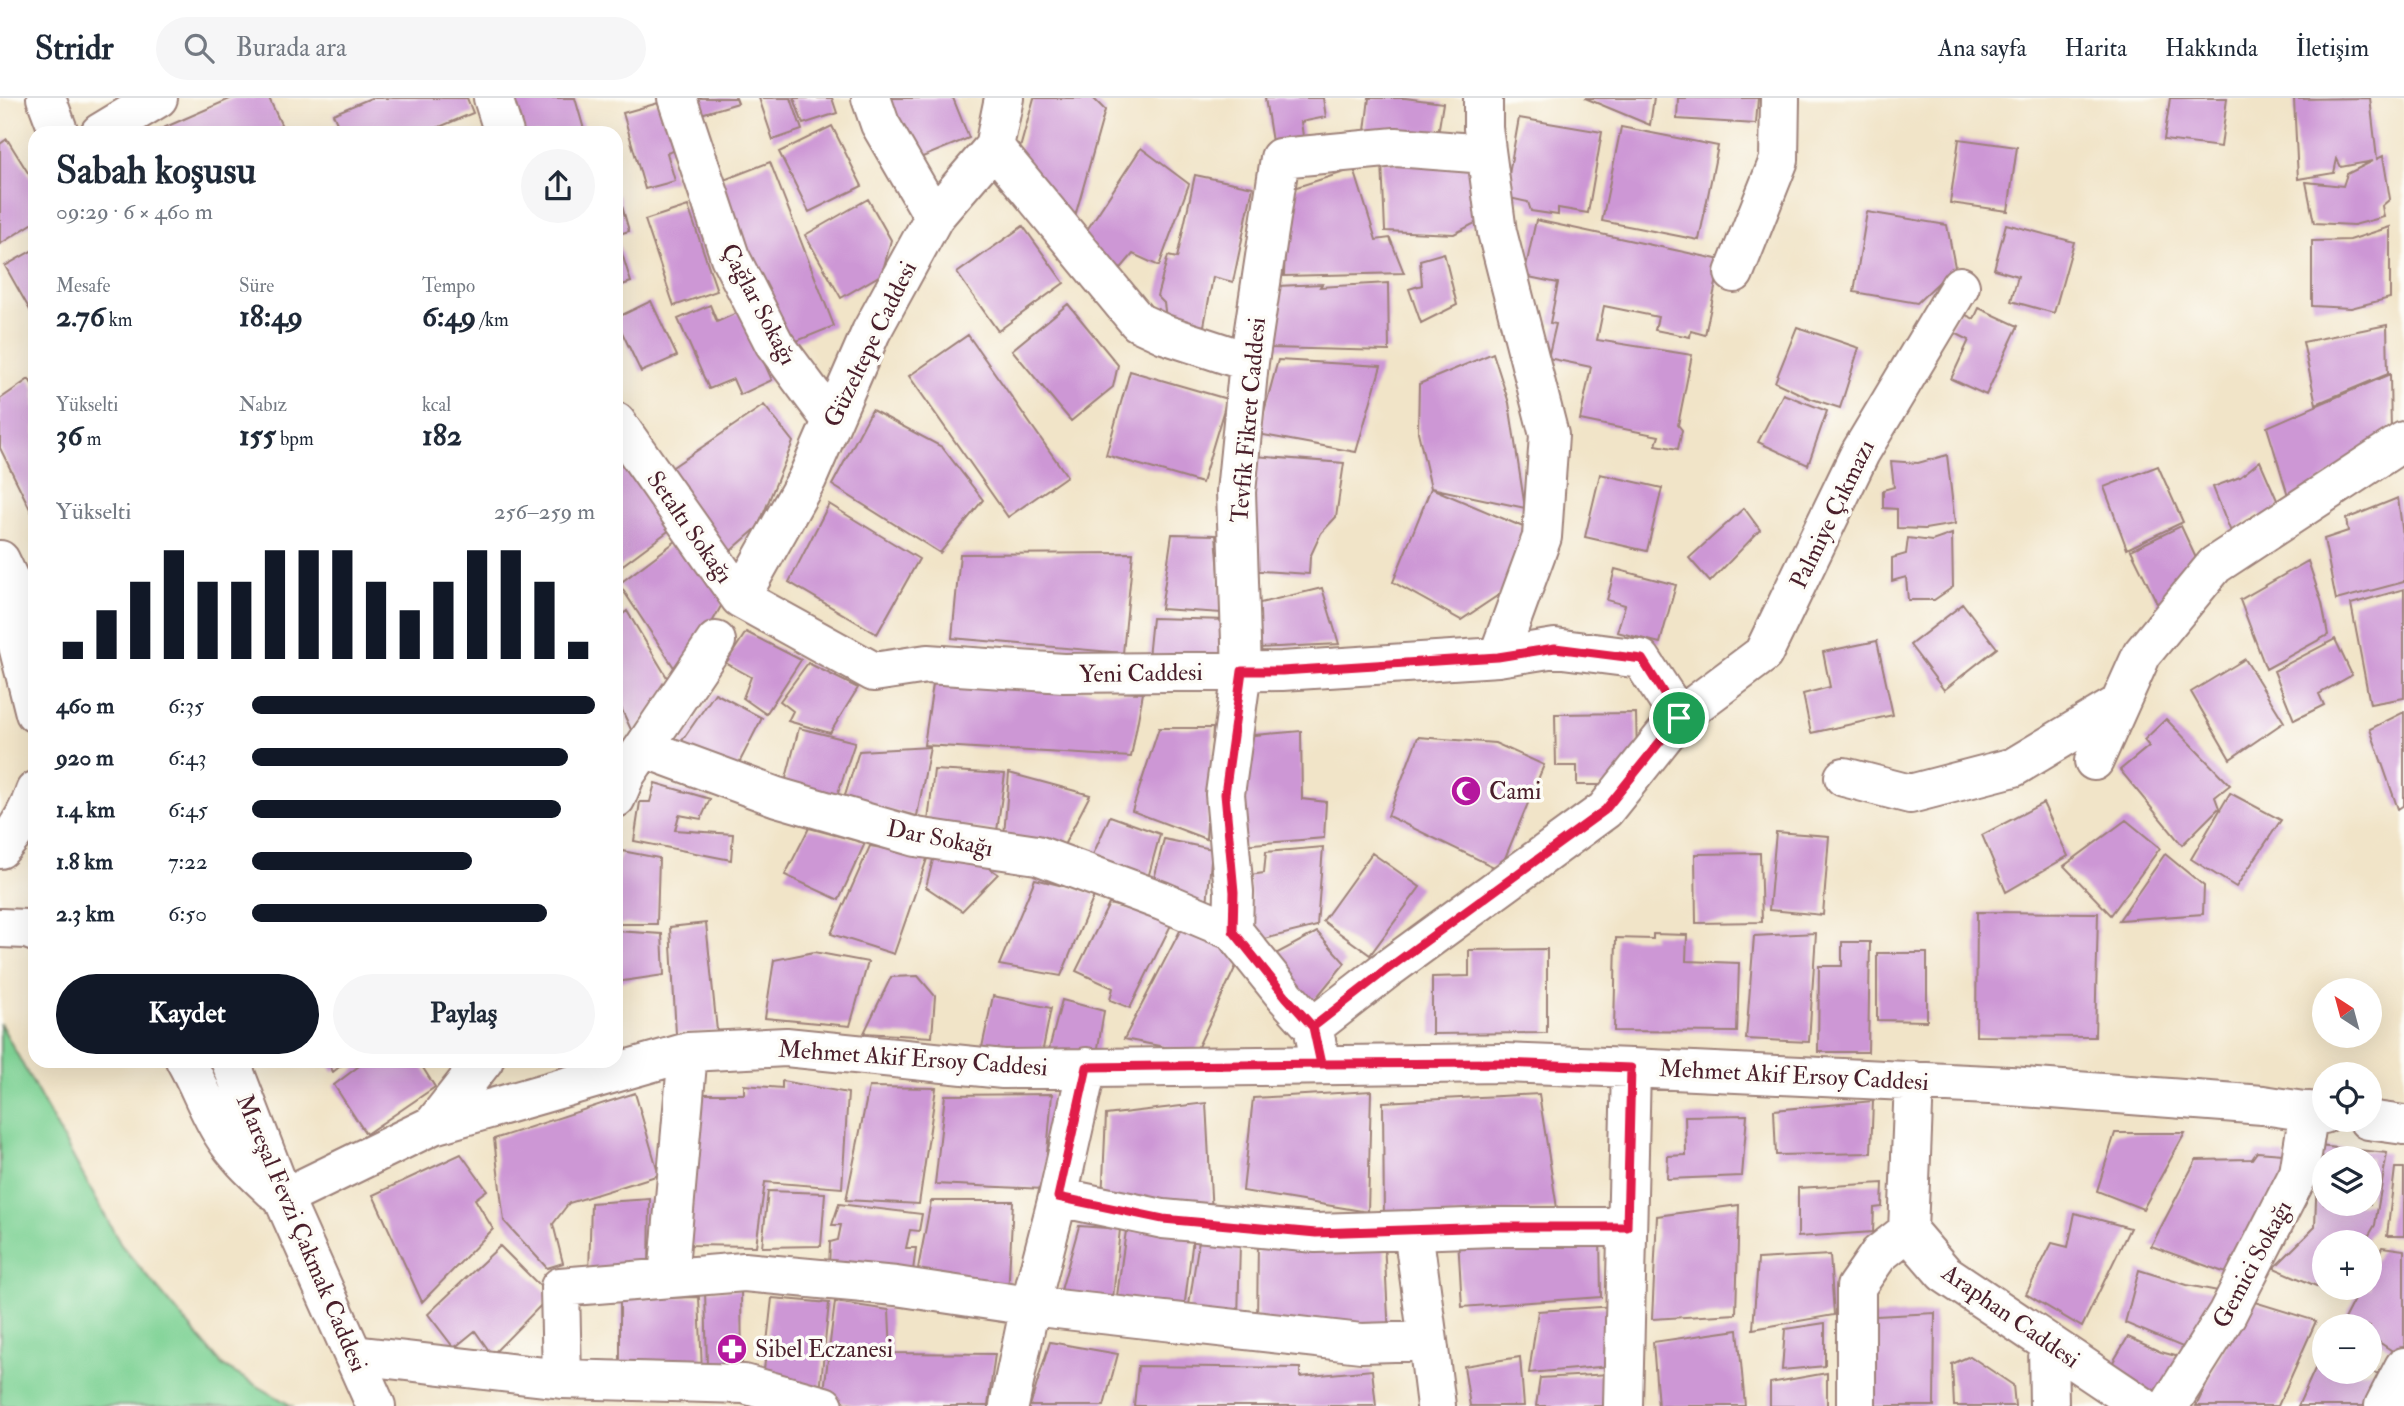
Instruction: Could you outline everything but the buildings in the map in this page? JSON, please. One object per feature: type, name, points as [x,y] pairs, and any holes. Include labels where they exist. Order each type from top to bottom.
[{"type":"street","points":[[46,98],[57,126]]},
{"type":"street","points":[[112,126],[158,98]]},
{"type":"street","points":[[493,98],[502,126]]},
{"type":"street","name":"Çağlar Sokağı","points":[[677,98],[730,257],[774,343],[832,421]]},
{"type":"street","points":[[870,98],[880,124],[934,216]]},
{"type":"street","name":"Güzeltepe Caddesi","points":[[740,598],[807,479],[871,332],[934,216],[994,147],[1004,98]]},
{"type":"street","points":[[1483,98],[1483,128],[1497,232],[1549,435],[1542,537],[1498,657]]},
{"type":"street","points":[[1734,273],[1779,160],[1780,98]]},
{"type":"street","points":[[994,147],[1139,322],[1164,334],[1249,362]]},
{"type":"street","name":"Tevfik Fikret Caddesi","points":[[1233,931],[1234,892],[1225,794],[1242,671],[1236,492],[1249,362],[1280,158],[1396,147],[1486,154]]},
{"type":"street","name":"Palmiye Çıkmazı","points":[[1679,718],[1763,654],[1860,453],[1960,286]]},
{"type":"street","name":"Setaltı Sokağı","points":[[623,437],[740,598]]},
{"type":"street","points":[[2094,761],[2141,654],[2215,565],[2404,440]]},
{"type":"street","points":[[5,570],[28,614]]},
{"type":"street","points":[[5,570],[11,618],[28,685]]},
{"type":"street","name":"Yeni Caddesi","points":[[740,598],[874,671],[927,664],[1065,673],[1282,671],[1498,657],[1555,648],[1642,659],[1679,718]]},
{"type":"street","points":[[623,782],[716,641]]},
{"type":"street","points":[[1844,777],[1910,794],[2014,767],[2119,704]]},
{"type":"street","points":[[1233,931],[1286,997],[1317,1046],[1386,970],[1605,810],[1679,718]]},
{"type":"street","name":"Dar Sokağı","points":[[644,748],[777,797],[916,837],[1037,855],[1162,901],[1233,931]]},
{"type":"street","points":[[0,849],[28,813]]},
{"type":"street","points":[[0,928],[28,929]]},
{"type":"street","name":"Mehmet Akif Ersoy Caddesi","points":[[283,1198],[433,1125],[688,1052],[786,1047],[1003,1069],[1087,1067],[1317,1046],[1504,1063],[2010,1086],[2263,1105],[2312,1111]]},
{"type":"street","points":[[667,1279],[688,1052]]},
{"type":"street","points":[[1009,1406],[1087,1067]]},
{"type":"street","points":[[190,1068],[221,1132],[245,1164],[283,1198]]},
{"type":"street","name":"Mareşal Fevzi Çakmak Caddesi","points":[[233,1068],[283,1198],[376,1406]]},
{"type":"street","points":[[433,1125],[478,1068]]},
{"type":"street","points":[[1623,1406],[1631,1068]]},
{"type":"street","points":[[1856,1406],[1856,1287],[1879,1254],[1909,1231],[1914,1081]]},
{"type":"street","points":[[2382,1122],[2404,1125]]},
{"type":"street","name":"Gemici Sokağı","points":[[2169,1406],[2227,1314],[2299,1173],[2312,1129]]},
{"type":"street","points":[[1058,1197],[1163,1219],[1316,1233],[1494,1227],[1627,1227]]},
{"type":"street","points":[[1413,1230],[1436,1406]]},
{"type":"street","name":"Araphan Caddesi","points":[[1909,1231],[1944,1273],[2142,1406]]},
{"type":"street","points":[[562,1379],[560,1287],[744,1272],[896,1286],[1030,1306],[1361,1343],[1428,1341]]},
{"type":"street","points":[[2049,1343],[2049,1406]]},
{"type":"street","points":[[354,1355],[562,1379],[744,1384],[824,1406]]},
{"type":"street","points":[[2384,1406],[2404,1367]]},
{"type":"green space","points":[[0,1023],[121,1245],[223,1366],[292,1406],[0,1406]]},
{"type":"place","name":"Cami","points":[[1466,791]]},
{"type":"place","name":"Sibel Eczanesi","points":[[732,1349]]},
{"type":"route","points":[[1679,718],[1605,810],[1386,970],[1313,1027],[1321,1064],[1504,1063],[1631,1068],[1627,1227],[1494,1227],[1316,1233],[1163,1219],[1058,1197],[1087,1067],[1321,1064],[1313,1027],[1233,931],[1234,892],[1225,794],[1242,671],[1282,671],[1498,657],[1555,648],[1642,659],[1679,718]]}]
